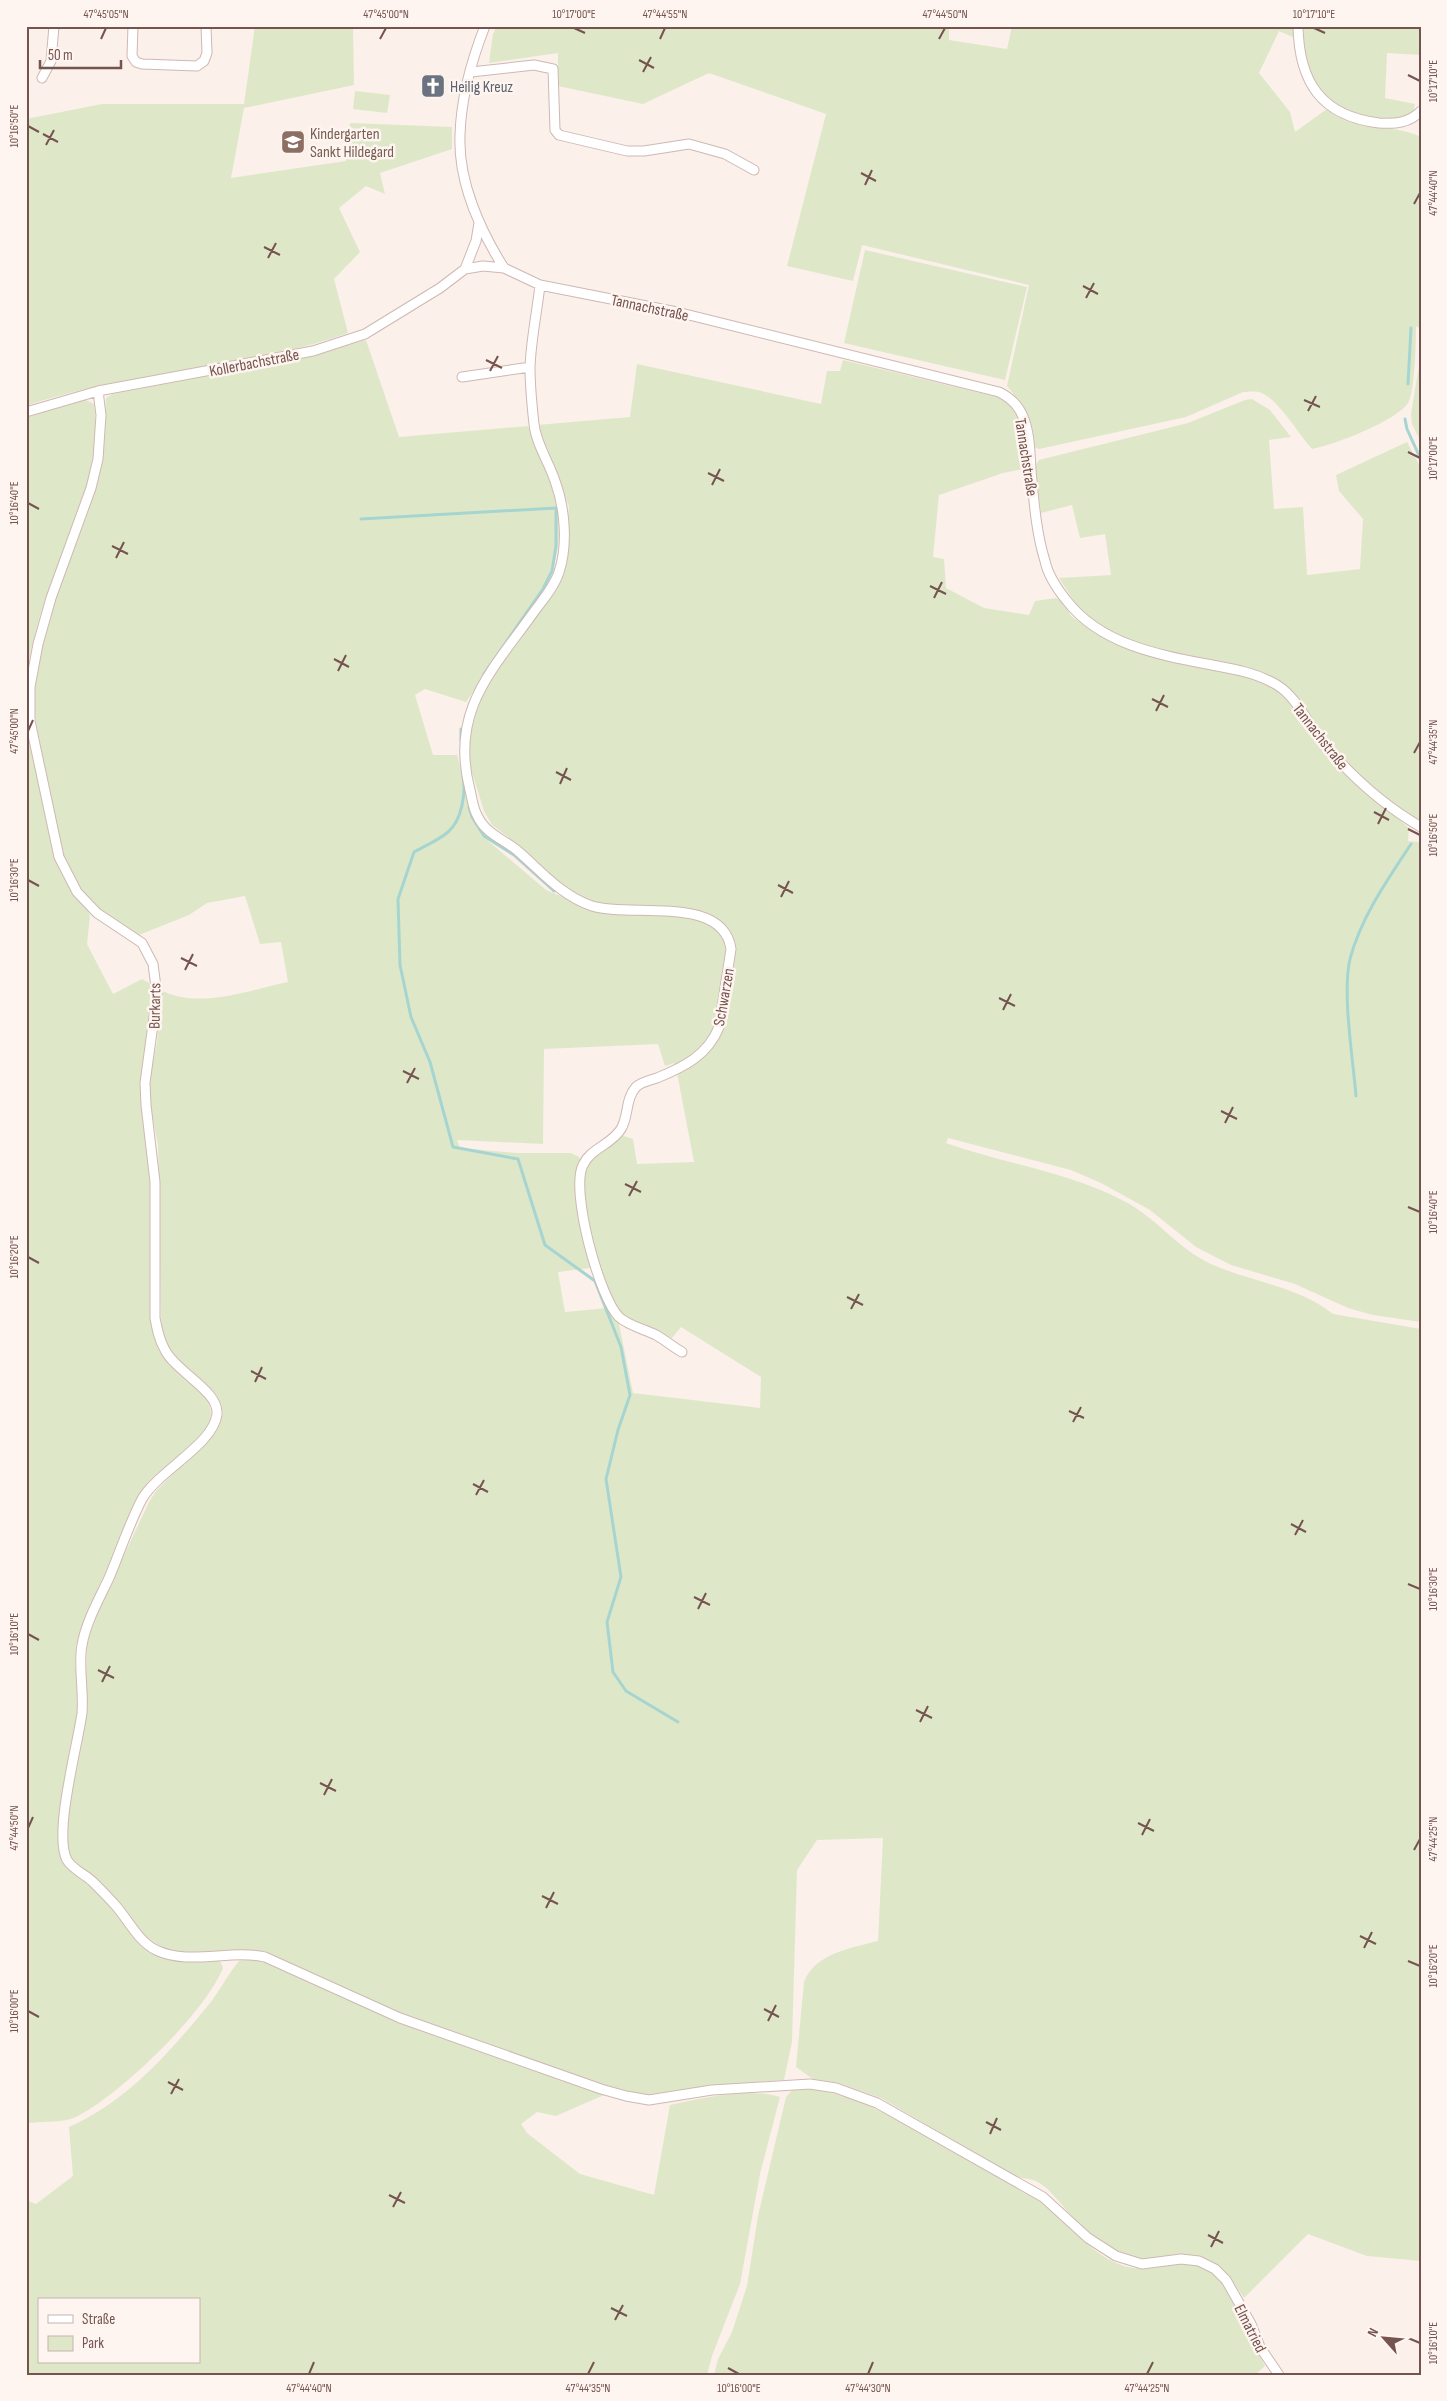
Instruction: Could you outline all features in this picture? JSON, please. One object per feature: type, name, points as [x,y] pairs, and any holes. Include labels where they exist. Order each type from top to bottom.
[{"type":"street","points":[[42,78],[51,61],[54,26]]},
{"type":"street","points":[[133,26],[132,56],[136,62],[142,64],[197,66],[204,61],[207,53],[206,26]]},
{"type":"street","points":[[485,26],[471,72],[459,136],[462,163],[480,223],[504,268]]},
{"type":"street","points":[[1298,26],[1302,63],[1308,79],[1325,102],[1338,112],[1363,121],[1399,123],[1414,118],[1421,111]]},
{"type":"street","points":[[471,72],[534,65],[553,69],[556,130],[559,136],[627,151],[644,151],[690,144],[725,154],[754,170]]},
{"type":"street","points":[[466,269],[480,223]]},
{"type":"street","name":"Tannachstraße","points":[[466,269],[483,266],[504,268],[540,285],[686,314],[999,392],[1008,396],[1020,410],[1026,430],[1036,515],[1045,563],[1066,600],[1078,614],[1098,630],[1140,649],[1238,670],[1278,685],[1288,693],[1322,742],[1355,778],[1399,814],[1421,827]]},
{"type":"street","name":"Kollerbachstraße","points":[[26,412],[98,391],[305,352],[365,334],[440,288],[466,269]]},
{"type":"street","points":[[462,377],[530,367],[540,285]]},
{"type":"street","name":"Schwarzen","points":[[530,367],[534,426],[539,444],[556,482],[564,514],[563,544],[559,572],[549,590],[487,678],[473,703],[465,732],[465,764],[476,815],[487,831],[517,850],[570,896],[594,907],[685,913],[703,917],[716,923],[730,938],[731,949],[719,1026],[714,1038],[694,1060],[637,1085],[630,1095],[621,1129],[591,1153],[583,1165],[579,1178],[578,1189],[588,1240],[610,1304],[618,1316],[625,1321],[658,1336],[682,1352]]},
{"type":"street","name":"Burkarts","points":[[98,391],[101,415],[98,459],[91,488],[50,598],[38,644],[30,687],[29,737],[59,858],[77,892],[97,913],[142,943],[153,964],[157,995],[148,1066],[146,1105],[155,1182],[156,1318],[159,1336],[165,1351],[189,1378],[203,1387],[214,1401],[217,1416],[214,1426],[206,1436],[163,1474],[143,1499],[81,1646],[83,1700],[80,1728],[66,1794],[64,1843],[66,1859],[77,1871],[90,1879],[116,1906],[142,1940],[166,1954],[184,1957],[250,1954],[266,1957],[400,2018],[601,2089],[649,2100],[712,2090],[787,2084],[810,2084],[836,2088],[877,2103],[1020,2183],[1043,2197],[1088,2238],[1116,2256],[1142,2264],[1181,2260],[1199,2261],[1215,2269],[1226,2280]]},
{"type":"street","name":"Elmatried","points":[[1226,2280],[1251,2324],[1260,2348],[1279,2375]]},
{"type":"green space","points":[[255,26],[353,26],[354,85],[244,108],[231,178],[346,161],[350,123],[452,127],[452,149],[380,173],[385,194],[366,186],[339,208],[360,252],[334,279],[348,333],[269,355],[106,385],[26,406],[26,119],[102,104],[244,104]]},
{"type":"green space","points":[[497,26],[949,26],[949,40],[1007,49],[1012,26],[1293,26],[1295,38],[1279,31],[1259,73],[1290,112],[1295,132],[1327,109],[1348,121],[1409,132],[1421,137],[1421,329],[1416,326],[1414,378],[1408,403],[1391,417],[1364,431],[1335,443],[1312,449],[1273,401],[1259,392],[1243,392],[1186,417],[1039,449],[1034,447],[1031,427],[1026,414],[1007,386],[1029,285],[862,245],[853,281],[787,266],[826,114],[709,73],[643,104],[558,86],[558,53],[489,63],[493,34]]},
{"type":"green space","points":[[1304,26],[1421,26],[1421,55],[1387,53],[1385,98],[1415,104],[1413,114],[1389,119],[1368,118],[1349,113],[1332,103],[1319,88],[1310,71],[1305,50]]},
{"type":"green space","points":[[355,91],[390,95],[387,113],[353,109]]},
{"type":"green space","points":[[865,250],[1027,287],[1005,380],[844,343]]},
{"type":"green space","points":[[366,340],[399,437],[528,426],[551,486],[559,523],[554,564],[546,587],[466,702],[425,689],[415,695],[433,755],[457,755],[473,815],[485,832],[480,834],[546,890],[568,899],[594,903],[560,885],[520,846],[492,825],[484,811],[470,766],[468,733],[477,705],[490,679],[563,573],[569,506],[541,443],[537,425],[630,417],[637,364],[821,404],[827,371],[840,371],[843,360],[1001,398],[1009,404],[1020,419],[1025,438],[1028,468],[1003,473],[939,495],[933,557],[944,559],[946,588],[984,608],[1029,615],[1035,601],[1056,598],[1062,601],[1071,616],[1095,633],[1138,653],[1238,674],[1275,689],[1294,708],[1319,744],[1352,780],[1409,828],[1408,841],[1421,842],[1421,1322],[1373,1315],[1348,1308],[1295,1284],[1231,1265],[1196,1247],[1150,1210],[1101,1183],[1071,1170],[948,1138],[946,1143],[1057,1175],[1101,1190],[1134,1207],[1199,1258],[1226,1270],[1305,1297],[1333,1314],[1421,1329],[1421,2261],[1367,2256],[1308,2234],[1244,2298],[1226,2275],[1211,2262],[1197,2256],[1155,2259],[1138,2258],[1118,2252],[1104,2245],[1073,2218],[1050,2192],[1038,2182],[1016,2177],[881,2098],[839,2083],[813,2079],[796,2067],[804,1982],[809,1972],[825,1958],[835,1953],[878,1941],[883,1838],[817,1840],[797,1870],[792,2042],[784,2080],[713,2085],[648,2095],[628,2093],[605,2087],[402,2014],[267,1954],[235,1950],[184,1953],[170,1950],[157,1944],[146,1935],[96,1878],[75,1862],[65,1863],[97,1892],[143,1944],[162,1957],[176,1961],[220,1961],[223,1968],[199,2007],[180,2029],[115,2091],[71,2119],[30,2123],[26,2121],[26,745],[41,746],[35,713],[36,680],[41,647],[50,615],[85,520],[98,478],[104,444],[106,398],[113,394],[281,362]],"holes":[[[82,893],[101,911],[139,935],[189,915],[207,903],[245,896],[260,944],[281,942],[288,982],[207,998],[175,996],[161,990],[157,1042],[149,1084],[150,1104],[158,1145],[162,1330],[169,1351],[187,1371],[217,1396],[223,1414],[217,1428],[156,1491],[149,1502],[95,1617],[87,1645],[86,1675],[75,1667],[76,1645],[136,1501],[148,1482],[204,1432],[211,1414],[205,1397],[161,1354],[153,1332],[150,1318],[150,1181],[148,1146],[141,1105],[140,1083],[148,1040],[151,984],[142,979],[113,994],[87,944],[90,916]],[[596,903],[705,913],[718,919],[731,932],[734,956],[731,981],[719,1036],[710,1050],[692,1065],[677,1073],[694,1162],[637,1164],[633,1139],[621,1135],[598,1152],[590,1161],[584,1178],[584,1196],[598,1265],[612,1303],[619,1314],[672,1338],[681,1327],[761,1377],[760,1408],[633,1393],[619,1324],[608,1308],[565,1312],[558,1272],[590,1268],[575,1188],[580,1164],[579,1157],[571,1153],[517,1153],[460,1148],[457,1140],[543,1144],[544,1049],[658,1044],[665,1066],[674,1063],[675,1066],[702,1049],[716,1026],[728,950],[722,932],[702,919]]]},
{"type":"green space","points":[[1421,354],[1421,442],[1412,424],[1411,414]]},
{"type":"green space","points":[[84,399],[94,404],[95,429],[89,478],[40,615],[26,677],[26,418]]},
{"type":"green space","points":[[1252,399],[1270,410],[1291,437],[1269,440],[1274,509],[1303,507],[1307,575],[1360,569],[1363,519],[1339,491],[1336,475],[1407,442],[1421,468],[1421,822],[1401,811],[1358,774],[1325,740],[1290,690],[1141,645],[1100,627],[1081,612],[1059,578],[1111,575],[1105,534],[1080,538],[1072,505],[1041,513],[1035,466],[1039,460],[1188,423],[1245,400]]},
{"type":"green space","points":[[250,1958],[266,1962],[398,2022],[604,2095],[556,2116],[537,2112],[521,2124],[527,2133],[580,2174],[654,2195],[670,2105],[739,2093],[767,2094],[780,2097],[760,2174],[740,2284],[712,2356],[707,2375],[26,2375],[26,2200],[36,2204],[73,2176],[69,2127],[90,2117],[109,2104],[145,2075],[206,2008],[239,1961]]},
{"type":"green space","points":[[794,2088],[817,2090],[839,2095],[882,2112],[1033,2195],[1051,2209],[1085,2242],[1114,2262],[1127,2267],[1138,2268],[1189,2263],[1206,2268],[1223,2283],[1265,2366],[1255,2375],[714,2375],[718,2359],[732,2332],[747,2286],[758,2216],[786,2097]]},
{"type":"waterway","points":[[1408,384],[1411,328]]},
{"type":"waterway","points":[[1405,419],[1407,429],[1421,460]]},
{"type":"waterway","points":[[361,519],[556,508],[556,546],[552,571],[543,589],[484,674]]},
{"type":"waterway","points":[[461,729],[461,740]]},
{"type":"waterway","points":[[463,776],[462,806],[457,821],[444,835],[414,852],[398,899],[400,965],[411,1017],[430,1062],[453,1147],[518,1159],[545,1245],[595,1281],[621,1347],[630,1395],[618,1430],[606,1479],[621,1577],[607,1622],[613,1672],[626,1691],[678,1722]]},
{"type":"waterway","points":[[469,807],[472,817],[484,836],[514,855],[554,891]]},
{"type":"waterway","points":[[1356,1096],[1347,990],[1350,959],[1368,913],[1411,844]]},
{"type":"place","name":"Heilig Kreuz","points":[[433,86]]},
{"type":"place","name":"Kindergarten Sankt Hildegard","points":[[293,142]]}]
